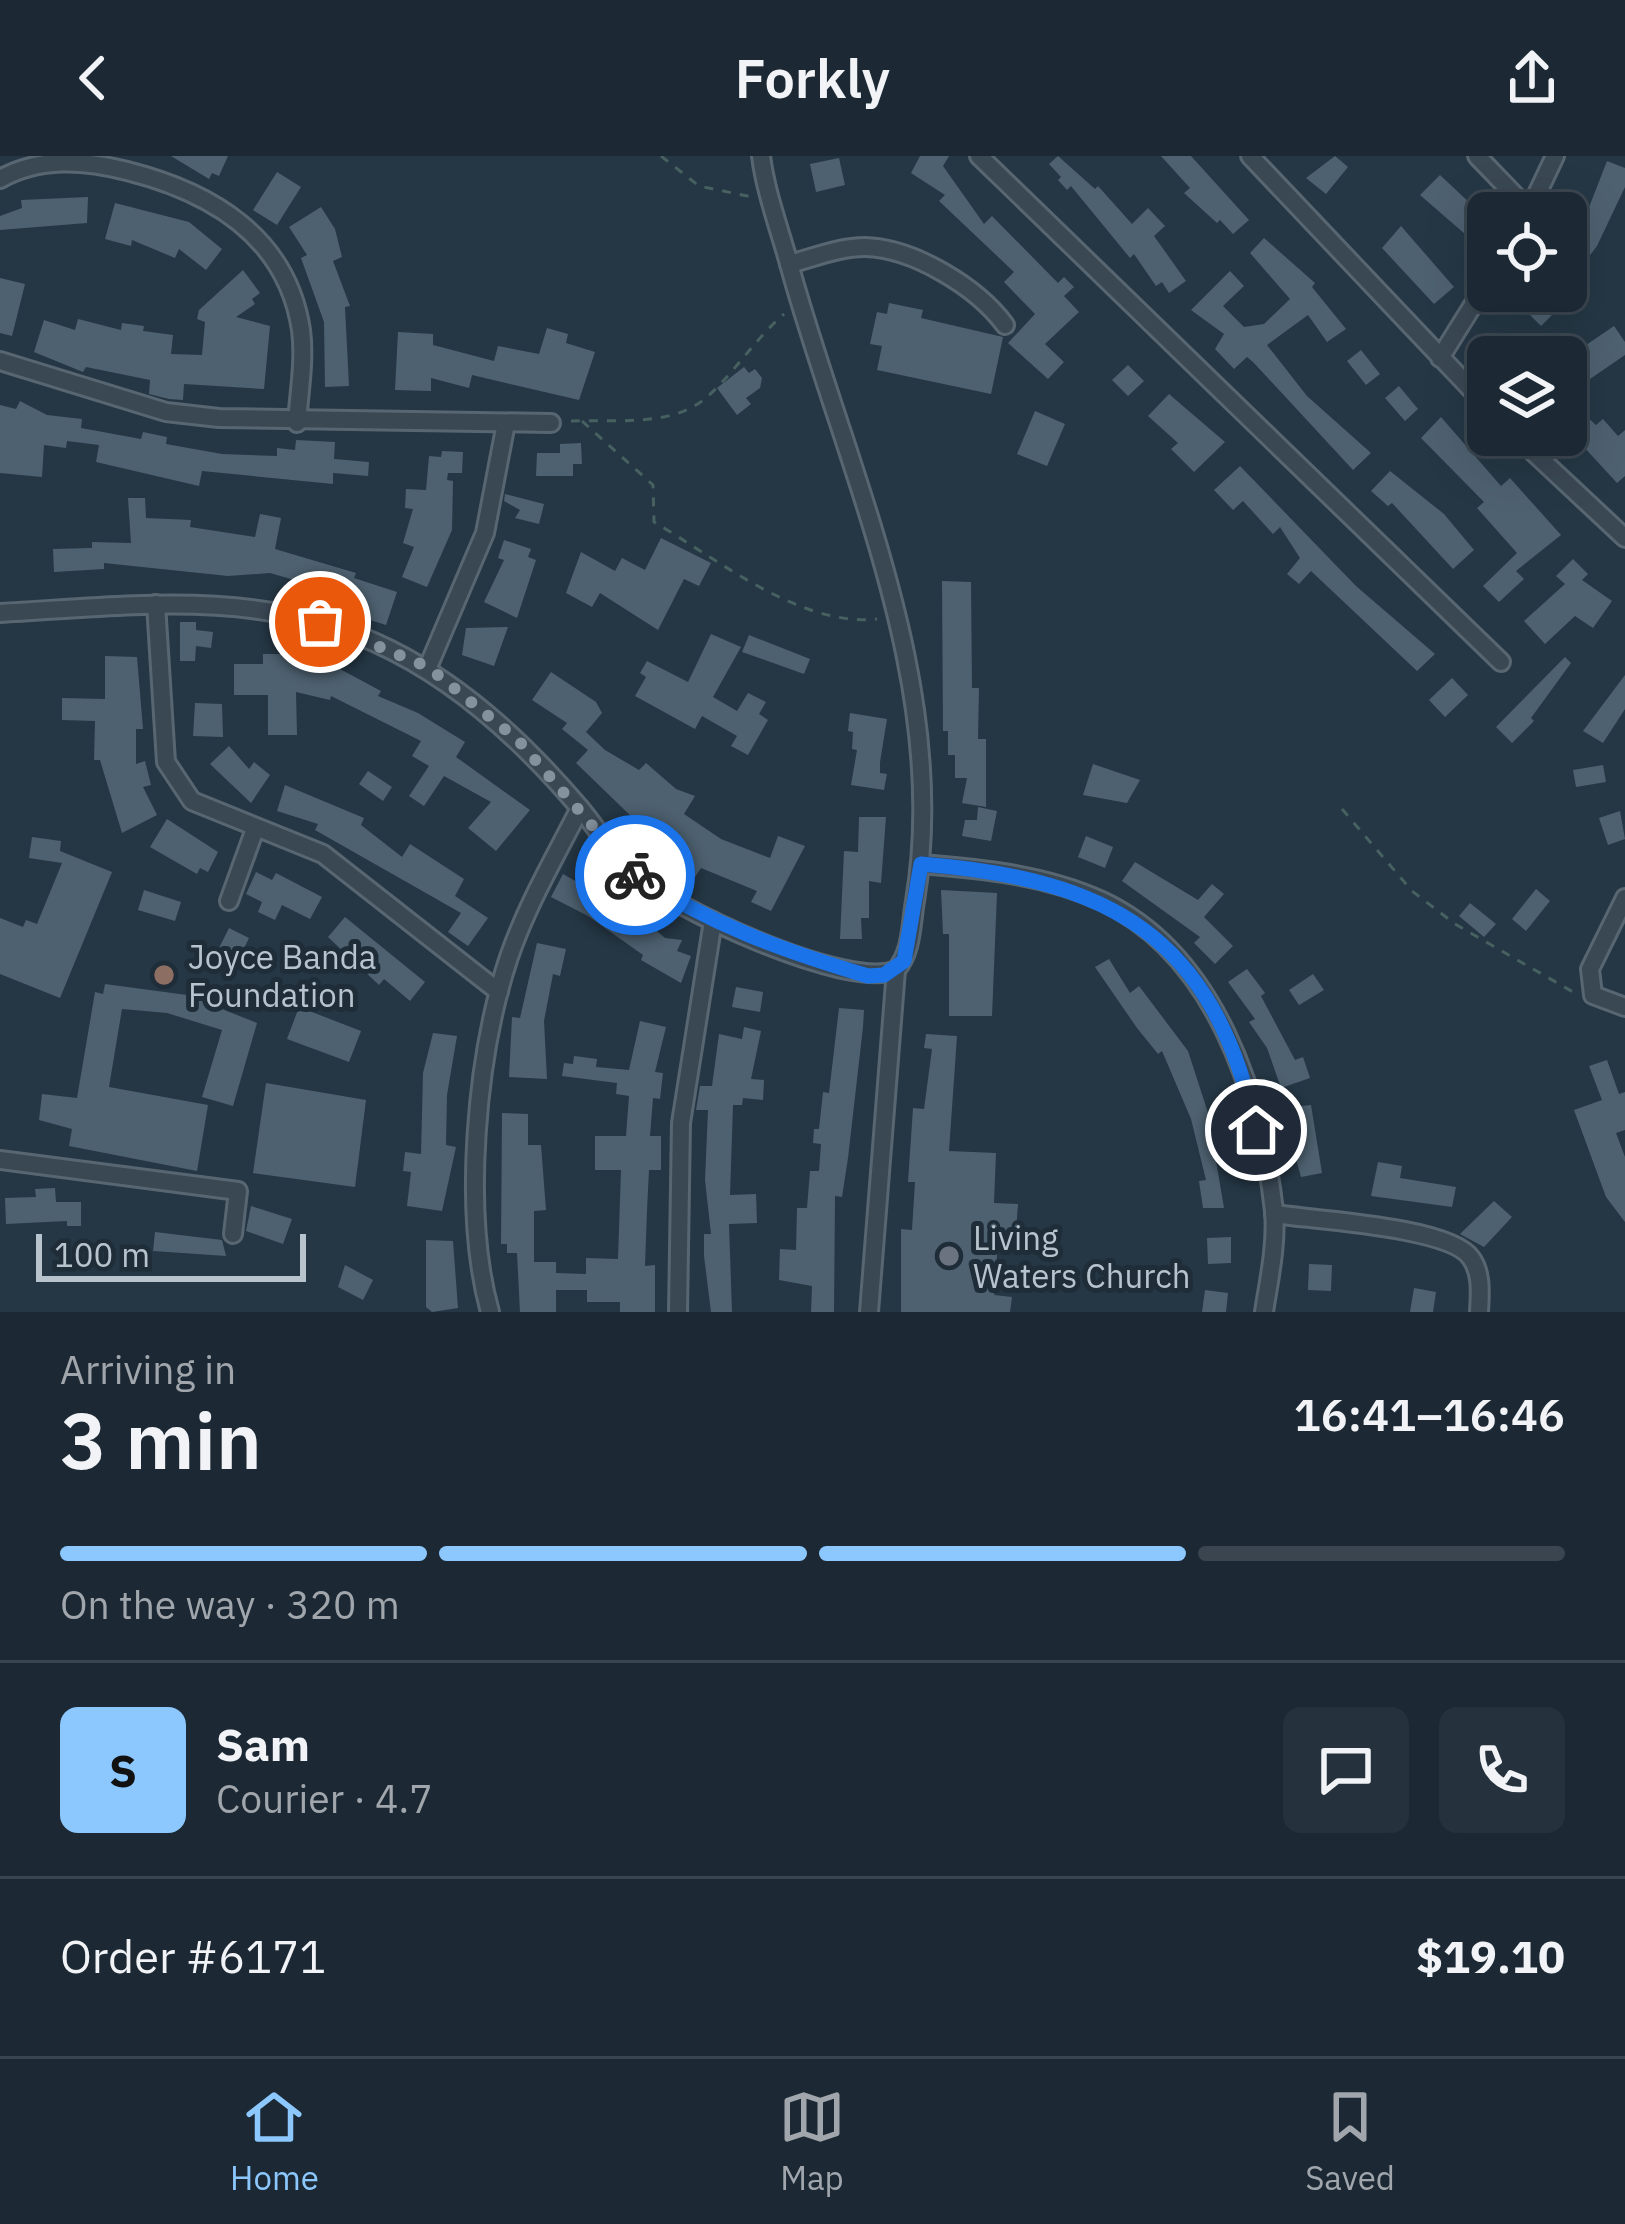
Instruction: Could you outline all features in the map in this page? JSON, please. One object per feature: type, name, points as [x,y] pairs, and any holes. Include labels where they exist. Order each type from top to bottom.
[{"type":"street","points":[[760,156],[800,301],[870,509],[924,761],[921,864],[908,946],[896,970],[869,1312]]},
{"type":"street","points":[[979,156],[1501,662]]},
{"type":"street","points":[[1250,156],[1467,386]]},
{"type":"street","points":[[1477,156],[1510,192]]},
{"type":"street","points":[[1538,192],[1555,156]]},
{"type":"street","points":[[0,179],[56,161],[102,165],[184,189],[239,219],[266,246],[300,326],[297,423]]},
{"type":"street","points":[[789,263],[871,247],[944,274],[994,309],[1005,325]]},
{"type":"street","points":[[1440,358],[1469,312]]},
{"type":"street","points":[[0,362],[166,412],[297,423],[551,423]]},
{"type":"street","points":[[428,667],[485,532],[506,423]]},
{"type":"street","points":[[1537,456],[1625,538]]},
{"type":"street","points":[[156,604],[166,762],[192,801],[323,854],[356,875],[499,992]]},
{"type":"street","points":[[0,613],[156,604],[258,606],[370,640],[428,667],[518,740],[630,872],[713,921],[775,949],[868,976],[896,970]]},
{"type":"street","points":[[490,1312],[476,1230],[479,1135],[499,992],[528,911],[580,808]]},
{"type":"street","points":[[230,901],[255,829]]},
{"type":"street","points":[[921,864],[1021,875],[1105,902],[1188,968],[1224,1028],[1247,1087],[1274,1214],[1264,1312]]},
{"type":"street","points":[[1625,898],[1590,969],[1593,994],[1625,1007]]},
{"type":"street","points":[[678,1312],[681,1123],[713,921]]},
{"type":"street","points":[[0,1160],[238,1191],[233,1234]]},
{"type":"street","points":[[1274,1214],[1445,1238],[1470,1255],[1479,1275],[1479,1312]]},
{"type":"path","points":[[661,156],[699,186],[772,201]]},
{"type":"path","points":[[551,423],[643,421],[705,399],[748,345],[800,301]]},
{"type":"path","points":[[582,421],[653,485],[654,522],[747,577],[843,623],[894,618]]},
{"type":"path","points":[[1342,809],[1412,891],[1455,924],[1574,992],[1593,994]]},
{"type":"building","points":[[171,156],[228,156],[219,176],[212,173],[209,179]]},
{"type":"building","points":[[920,156],[949,156],[943,166],[984,224],[992,216],[1058,283],[1064,277],[1074,287],[1064,296],[1079,312],[1045,344],[1064,362],[1048,379],[1008,343],[1035,314],[1004,282],[1014,272],[939,201],[945,195],[911,173]]},
{"type":"building","points":[[1058,156],[1095,189],[1098,186],[1132,224],[1148,208],[1165,226],[1154,236],[1186,281],[1169,293],[1162,282],[1156,286],[1134,254],[1130,258],[1071,186],[1067,190],[1058,180],[1061,177],[1049,164]]},
{"type":"building","points":[[1161,156],[1191,156],[1249,220],[1233,234],[1220,220],[1217,223],[1184,193],[1190,188]]},
{"type":"building","points":[[1335,156],[1348,167],[1326,194],[1306,178]]},
{"type":"building","points":[[839,158],[845,185],[816,192],[810,164]]},
{"type":"building","points":[[1607,161],[1625,168],[1625,187],[1587,259],[1587,212]]},
{"type":"building","points":[[277,172],[301,187],[277,225],[253,210]]},
{"type":"building","points":[[1440,175],[1467,200],[1467,236],[1420,195]]},
{"type":"building","points":[[88,197],[87,223],[0,230],[0,216],[22,208],[21,200]]},
{"type":"building","points":[[115,203],[189,222],[222,249],[206,270],[179,249],[175,258],[132,240],[131,246],[105,239]]},
{"type":"building","points":[[321,207],[335,229],[342,257],[333,261],[350,306],[345,307],[349,386],[325,387],[324,322],[301,258],[307,255],[289,227]]},
{"type":"building","points":[[1401,226],[1454,287],[1434,304],[1382,248]]},
{"type":"building","points":[[1264,238],[1315,283],[1312,287],[1346,329],[1327,342],[1308,315],[1267,345],[1307,396],[1371,453],[1353,470],[1253,362],[1247,357],[1234,369],[1215,349],[1224,334],[1191,310],[1230,271],[1244,286],[1223,306],[1244,327],[1264,324],[1290,299],[1250,253]]},
{"type":"building","points":[[243,270],[260,293],[252,299],[255,304],[236,317],[270,326],[264,389],[184,384],[183,400],[169,399],[149,394],[150,380],[86,367],[83,372],[34,352],[44,320],[75,330],[78,319],[121,330],[122,323],[144,326],[143,331],[173,335],[171,354],[202,355],[205,322],[197,319],[199,310]]},
{"type":"building","points":[[0,278],[25,284],[12,336],[0,333]]},
{"type":"building","points":[[889,303],[923,310],[921,318],[1003,337],[991,394],[877,370],[882,346],[870,344],[877,312],[887,314]]},
{"type":"building","points":[[1527,312],[1555,312],[1541,326]]},
{"type":"building","points":[[1614,326],[1625,342],[1625,355],[1590,379],[1587,344]]},
{"type":"building","points":[[547,328],[568,334],[566,343],[595,352],[579,400],[472,375],[469,388],[431,378],[431,391],[395,390],[398,332],[433,334],[433,345],[494,361],[498,346],[539,354]]},
{"type":"building","points":[[1361,350],[1380,374],[1366,385],[1347,361]]},
{"type":"building","points":[[1128,365],[1144,381],[1128,396],[1112,380]]},
{"type":"building","points":[[744,367],[749,373],[755,369],[762,378],[760,388],[746,398],[751,404],[737,415],[717,388]]},
{"type":"building","points":[[1399,386],[1418,409],[1405,421],[1385,398]]},
{"type":"building","points":[[1169,394],[1225,442],[1194,472],[1171,449],[1178,443],[1148,416]]},
{"type":"building","points":[[20,401],[47,415],[82,419],[81,428],[141,439],[143,432],[167,437],[166,444],[222,454],[277,456],[277,448],[295,450],[296,440],[335,442],[334,459],[369,462],[368,476],[333,473],[333,484],[202,471],[199,486],[96,462],[99,445],[67,441],[66,448],[44,445],[42,477],[0,473],[0,405],[16,409]]},
{"type":"building","points":[[1035,411],[1065,424],[1047,466],[1017,454]]},
{"type":"building","points":[[1441,417],[1467,447],[1467,456],[1475,456],[1501,486],[1510,478],[1561,535],[1516,571],[1524,579],[1499,602],[1483,586],[1517,553],[1477,508],[1484,502],[1421,438]]},
{"type":"building","points":[[1587,417],[1596,425],[1603,419],[1618,436],[1625,430],[1625,476],[1617,483],[1587,450]]},
{"type":"building","points":[[581,443],[582,464],[573,464],[573,476],[536,476],[537,453],[560,453],[560,444]]},
{"type":"building","points":[[442,451],[463,452],[462,473],[448,473],[447,480],[453,481],[452,530],[427,587],[402,577],[414,547],[403,543],[413,509],[405,508],[406,489],[426,490],[429,456],[441,457]]},
{"type":"building","points":[[1240,466],[1356,586],[1435,654],[1417,671],[1311,571],[1299,584],[1287,574],[1300,558],[1280,527],[1273,534],[1243,501],[1233,510],[1214,490]]},
{"type":"building","points":[[1390,471],[1444,514],[1474,550],[1453,569],[1392,503],[1388,506],[1371,491]]},
{"type":"building","points":[[505,494],[544,504],[539,524],[515,518],[520,510],[504,501]]},
{"type":"building","points":[[128,498],[145,498],[146,518],[191,520],[190,527],[255,537],[260,514],[281,518],[275,549],[356,573],[354,578],[397,592],[386,625],[357,616],[363,600],[270,573],[228,576],[104,563],[104,569],[54,572],[53,549],[92,548],[92,542],[131,543]]},
{"type":"building","points":[[661,538],[711,563],[699,586],[684,579],[658,630],[600,593],[592,607],[566,593],[581,552],[615,571],[622,558],[645,570]]},
{"type":"building","points":[[504,540],[531,549],[528,557],[536,560],[517,618],[484,602],[504,560],[498,558]]},
{"type":"building","points":[[1573,559],[1588,574],[1582,580],[1612,601],[1593,628],[1575,616],[1545,644],[1524,621],[1565,584],[1556,576]]},
{"type":"building","points":[[942,581],[971,582],[972,688],[979,688],[978,739],[986,739],[986,807],[962,803],[967,778],[955,778],[955,755],[948,755],[948,731],[943,731]]},
{"type":"building","points":[[180,622],[196,622],[196,630],[213,632],[211,648],[196,646],[195,661],[180,661]]},
{"type":"building","points":[[508,627],[494,666],[462,655],[466,628]]},
{"type":"building","points":[[711,634],[741,647],[713,697],[737,711],[748,693],[766,702],[759,714],[768,720],[748,755],[731,746],[737,736],[702,716],[695,729],[635,696],[646,677],[640,673],[647,661],[688,682]]},
{"type":"building","points":[[749,635],[810,659],[804,674],[742,652]]},
{"type":"building","points":[[263,654],[290,654],[338,668],[381,691],[378,696],[418,713],[465,742],[456,757],[530,810],[496,851],[468,828],[491,802],[444,776],[424,806],[409,796],[429,766],[412,756],[421,741],[331,696],[330,700],[296,692],[297,735],[268,735],[268,695],[234,695],[234,664],[263,664]]},
{"type":"building","points":[[105,656],[137,657],[143,729],[136,729],[136,764],[145,761],[151,785],[143,787],[157,815],[122,833],[100,760],[94,760],[95,721],[62,720],[62,698],[105,699]]},
{"type":"building","points":[[1565,657],[1571,663],[1531,718],[1534,721],[1512,743],[1496,727]]},
{"type":"building","points":[[551,672],[596,702],[602,713],[586,732],[605,750],[639,770],[646,763],[676,789],[695,796],[684,814],[721,839],[770,858],[778,836],[805,846],[771,911],[751,902],[757,891],[701,868],[693,880],[666,861],[671,855],[630,828],[635,820],[576,763],[588,750],[562,729],[567,723],[532,700]]},
{"type":"building","points":[[1625,675],[1625,709],[1603,743],[1583,731]]},
{"type":"building","points":[[1452,678],[1468,695],[1445,717],[1429,700]]},
{"type":"building","points":[[195,703],[222,704],[223,737],[193,736]]},
{"type":"building","points":[[850,713],[887,719],[880,762],[880,773],[887,774],[884,790],[851,785],[857,750],[852,749],[853,732],[848,731]]},
{"type":"building","points":[[229,746],[249,769],[254,762],[270,775],[251,803],[210,764]]},
{"type":"building","points":[[1093,764],[1140,780],[1127,803],[1083,795]]},
{"type":"building","points":[[1603,765],[1606,782],[1576,787],[1573,770]]},
{"type":"building","points":[[368,771],[392,787],[383,801],[359,784]]},
{"type":"building","points":[[285,785],[364,818],[361,825],[402,857],[410,844],[464,879],[455,896],[488,918],[468,946],[448,932],[461,913],[315,830],[318,824],[277,811]]},
{"type":"building","points":[[978,807],[997,811],[991,841],[962,836],[965,820],[977,820]]},
{"type":"building","points":[[1620,811],[1625,839],[1608,845],[1599,818]]},
{"type":"building","points":[[859,817],[886,817],[881,883],[869,881],[869,918],[861,918],[862,939],[840,939],[844,851],[858,852]]},
{"type":"building","points":[[167,819],[218,852],[208,872],[200,868],[197,874],[150,847]]},
{"type":"building","points":[[1086,836],[1113,847],[1105,868],[1078,857]]},
{"type":"building","points":[[32,837],[61,841],[60,851],[112,872],[60,998],[0,974],[0,918],[23,927],[26,920],[37,924],[62,863],[29,858]]},
{"type":"building","points":[[1135,862],[1198,900],[1212,884],[1224,894],[1204,917],[1233,946],[1215,964],[1194,943],[1200,937],[1122,881]]},
{"type":"building","points":[[256,872],[272,880],[276,873],[322,897],[310,919],[282,905],[275,920],[258,912],[262,902],[246,894]]},
{"type":"building","points":[[563,874],[623,908],[625,904],[665,938],[682,940],[677,951],[691,956],[681,983],[641,960],[643,955],[588,916],[551,897]]},
{"type":"building","points":[[1536,889],[1550,901],[1526,931],[1512,919]]},
{"type":"building","points":[[144,890],[181,902],[175,921],[138,910]]},
{"type":"building","points":[[941,890],[997,893],[992,1016],[949,1016],[949,934],[943,934]]},
{"type":"building","points":[[1470,903],[1496,924],[1484,937],[1459,916]]},
{"type":"building","points":[[345,917],[425,982],[410,1001],[384,979],[379,985],[328,937]]},
{"type":"building","points":[[229,928],[249,938],[239,959],[219,948]]},
{"type":"building","points":[[537,943],[566,949],[560,976],[553,974],[544,1021],[547,1079],[509,1077],[512,1017],[520,1018]]},
{"type":"building","points":[[1109,959],[1130,993],[1139,986],[1188,1051],[1221,1153],[1215,1155],[1224,1208],[1203,1208],[1199,1181],[1206,1180],[1191,1119],[1162,1051],[1158,1054],[1137,1028],[1095,967]]},
{"type":"building","points":[[1247,969],[1265,993],[1261,996],[1295,1060],[1303,1057],[1310,1078],[1281,1088],[1267,1048],[1249,1022],[1255,1019],[1228,982]]},
{"type":"building","points":[[1313,974],[1324,990],[1299,1005],[1289,990]]},
{"type":"building","points":[[105,984],[187,995],[257,1023],[233,1106],[202,1097],[222,1030],[167,1013],[122,1009],[109,1087],[208,1105],[197,1171],[69,1146],[72,1129],[39,1120],[42,1094],[77,1098],[95,992],[103,994]]},
{"type":"building","points":[[736,987],[763,992],[760,1012],[732,1007]]},
{"type":"building","points":[[299,1007],[361,1031],[349,1062],[287,1039]]},
{"type":"building","points":[[839,1008],[864,1010],[863,1027],[842,1197],[835,1196],[834,1312],[811,1312],[812,1286],[779,1280],[780,1249],[796,1250],[797,1208],[807,1208],[810,1171],[819,1171],[821,1144],[813,1143],[814,1129],[819,1129],[823,1092],[829,1093]]},
{"type":"building","points":[[640,1021],[666,1027],[655,1072],[663,1073],[660,1099],[653,1098],[650,1136],[661,1136],[661,1170],[649,1170],[647,1210],[645,1266],[655,1265],[655,1312],[620,1312],[620,1302],[587,1302],[587,1290],[556,1290],[556,1312],[520,1312],[517,1253],[507,1253],[507,1244],[501,1244],[502,1113],[528,1114],[528,1145],[541,1145],[546,1210],[534,1211],[534,1262],[556,1262],[556,1273],[586,1274],[586,1258],[618,1259],[621,1170],[595,1170],[595,1136],[626,1136],[629,1096],[616,1094],[617,1083],[562,1076],[564,1063],[573,1064],[574,1056],[597,1059],[596,1067],[629,1070]]},
{"type":"building","points":[[744,1027],[761,1031],[751,1079],[764,1080],[763,1100],[743,1098],[742,1105],[733,1105],[730,1195],[756,1194],[757,1223],[729,1224],[732,1312],[711,1312],[704,1256],[704,1234],[711,1234],[705,1180],[708,1110],[696,1110],[700,1086],[712,1086],[719,1034],[742,1039]]},
{"type":"building","points":[[433,1033],[457,1036],[447,1095],[446,1145],[456,1147],[442,1211],[407,1206],[411,1172],[403,1171],[405,1152],[421,1154],[423,1073]]},
{"type":"building","points":[[926,1034],[957,1036],[949,1151],[996,1153],[994,1203],[1018,1204],[1015,1245],[998,1244],[994,1295],[1012,1297],[1010,1312],[901,1312],[901,1229],[912,1230],[915,1182],[908,1182],[913,1108],[924,1109],[932,1049],[924,1048]]},
{"type":"building","points":[[1607,1060],[1619,1094],[1625,1092],[1625,1130],[1616,1133],[1625,1157],[1625,1222],[1606,1197],[1574,1110],[1602,1100],[1589,1066]]},
{"type":"building","points":[[266,1083],[366,1100],[355,1187],[253,1173]]},
{"type":"building","points":[[1311,1105],[1322,1173],[1301,1177],[1282,1108]]},
{"type":"building","points":[[1378,1162],[1402,1166],[1400,1178],[1456,1187],[1452,1207],[1371,1196]]},
{"type":"building","points":[[55,1188],[56,1202],[81,1202],[81,1226],[67,1226],[67,1221],[6,1224],[5,1198],[36,1197],[35,1189]]},
{"type":"building","points":[[1494,1201],[1512,1217],[1484,1247],[1460,1234]]},
{"type":"building","points":[[251,1206],[292,1219],[283,1244],[246,1231]]},
{"type":"building","points":[[155,1232],[222,1240],[226,1256],[153,1251]]},
{"type":"building","points":[[1231,1237],[1231,1263],[1208,1264],[1207,1238]]},
{"type":"building","points":[[426,1240],[453,1241],[458,1308],[432,1312],[426,1307]]},
{"type":"building","points":[[1309,1264],[1332,1265],[1331,1291],[1308,1290]]},
{"type":"building","points":[[345,1265],[373,1280],[363,1300],[338,1287]]},
{"type":"building","points":[[1414,1288],[1436,1292],[1433,1312],[1410,1312]]},
{"type":"building","points":[[1205,1290],[1228,1293],[1226,1312],[1202,1312]]},
{"type":"way so far","points":[[320,622],[428,667],[518,740],[635,875]]},
{"type":"place","name":"Joyce Banda Foundation","points":[[164,975]]},
{"type":"place","name":"Living Waters Church","points":[[949,1256]]},
{"type":"route","points":[[635,875],[674,901],[775,949],[868,976],[884,975],[904,961],[921,864],[1021,875],[1105,902],[1188,968],[1224,1028],[1247,1087],[1256,1130]]}]
